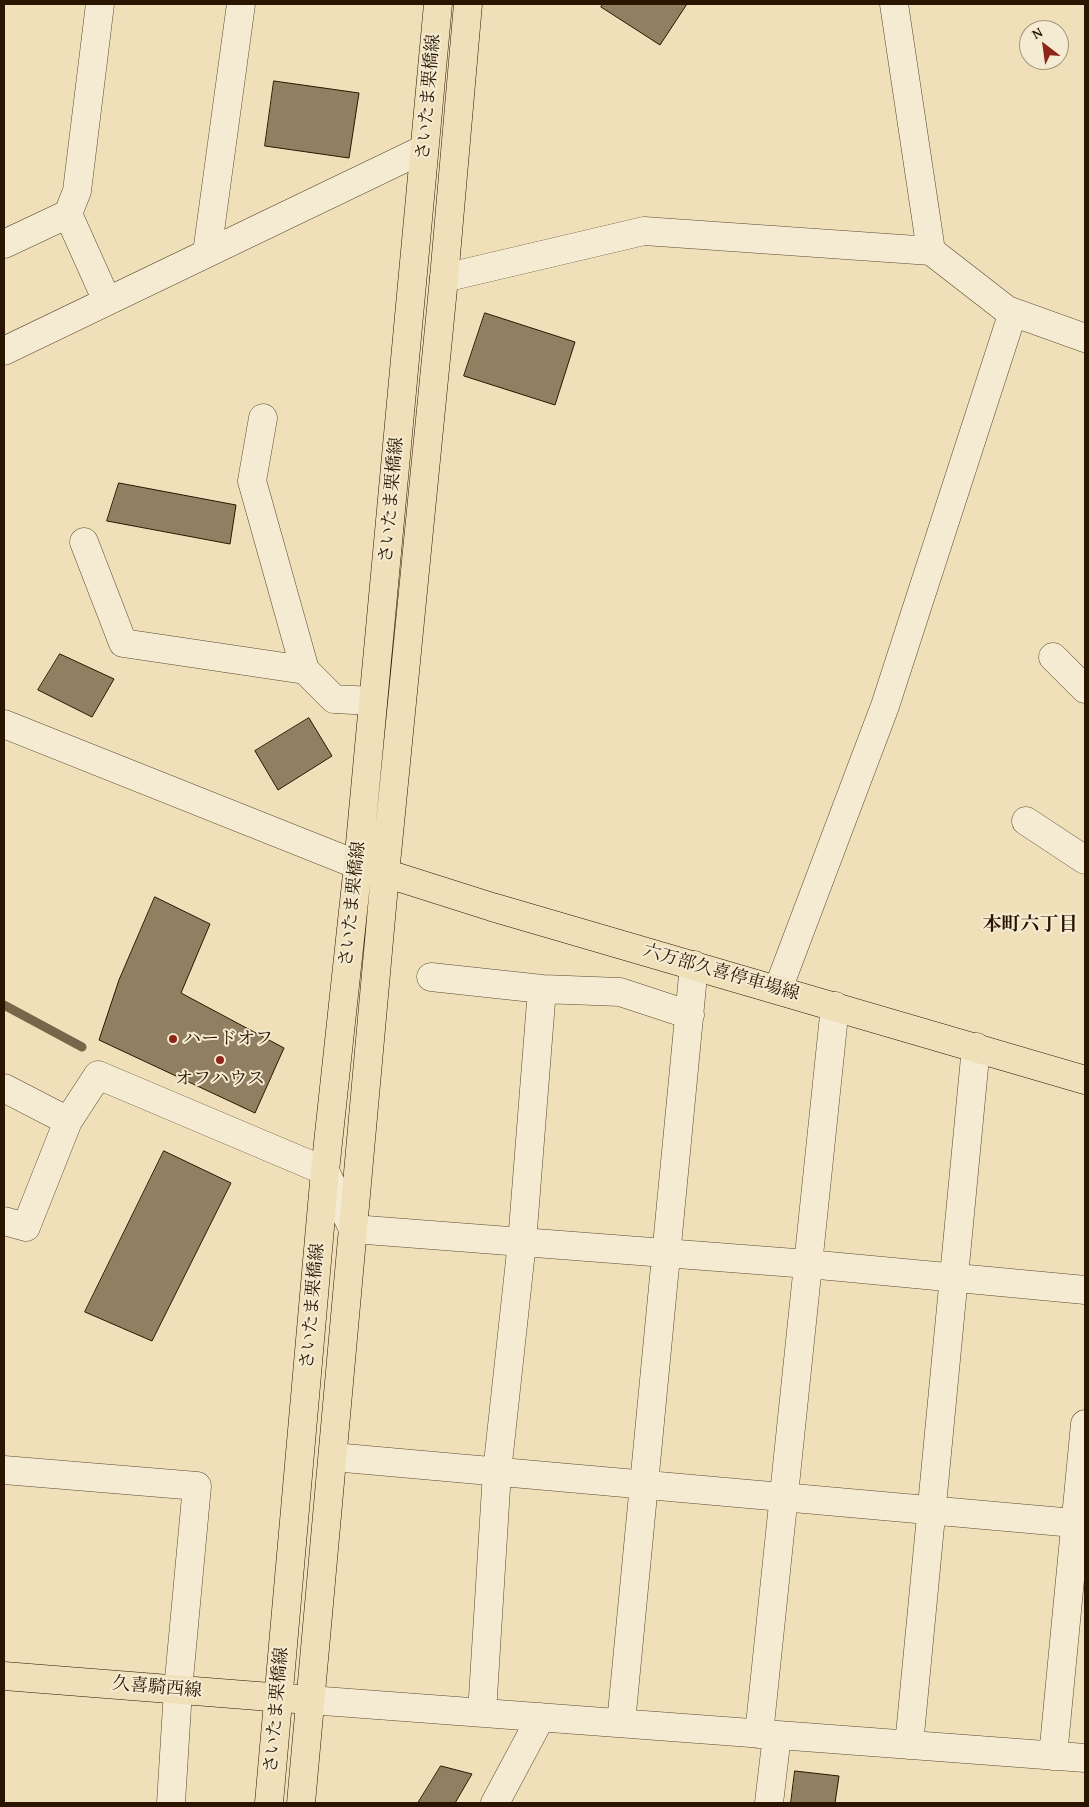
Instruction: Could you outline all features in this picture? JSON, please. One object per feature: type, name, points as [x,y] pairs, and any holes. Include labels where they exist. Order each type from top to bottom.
[{"type":"main road","name":"さいたま栗橋線","points":[[269,1803],[325,1171],[358,865],[438,4]]},
{"type":"main road","name":"さいたま栗橋線","points":[[300,1803],[333,1458],[384,874],[444,278],[468,4]]},
{"type":"main road","name":"六万部久喜停車場線","points":[[358,865],[1085,1080]]},
{"type":"main road","name":"久喜騎西線","points":[[4,1676],[310,1700]]},
{"type":"street","points":[[4,244],[68,214],[77,192],[100,4]]},
{"type":"street","points":[[207,253],[240,4]]},
{"type":"street","points":[[894,4],[931,251]]},
{"type":"street","points":[[4,351],[424,149]]},
{"type":"street","points":[[68,214],[107,301]]},
{"type":"street","points":[[444,278],[644,231],[931,251],[1007,310],[1085,338]]},
{"type":"street","points":[[778,989],[885,706],[1013,312]]},
{"type":"street","points":[[263,418],[252,481],[306,670],[334,699],[373,702]]},
{"type":"street","points":[[84,542],[123,643],[306,670]]},
{"type":"street","points":[[1053,657],[1085,689]]},
{"type":"street","points":[[4,724],[358,865]]},
{"type":"street","points":[[1026,821],[1085,860]]},
{"type":"street","points":[[621,1723],[694,965]]},
{"type":"street","points":[[431,977],[542,989],[620,992],[690,1015]]},
{"type":"street","points":[[482,1713],[497,1472],[522,1242],[542,989]]},
{"type":"street","points":[[769,1803],[768,1735],[784,1497],[835,1006]]},
{"type":"street","points":[[909,1745],[976,1048]]},
{"type":"street","points":[[4,1221],[26,1226],[68,1121],[98,1075],[325,1171],[349,1216],[353,1229],[808,1264],[1085,1290]]},
{"type":"street","points":[[4,1088],[68,1121]]},
{"type":"street","points":[[1053,1756],[1080,1523],[1085,1424]]},
{"type":"street","points":[[333,1458],[1080,1523]]},
{"type":"street","points":[[4,1470],[197,1486],[178,1690],[171,1803]]},
{"type":"street","points":[[310,1700],[1085,1758]]},
{"type":"street","points":[[496,1803],[541,1717]]},
{"type":"building","points":[[603,4],[687,4],[660,45],[601,7]]},
{"type":"building","points":[[274,81],[359,93],[349,158],[265,146]]},
{"type":"building","points":[[485,313],[575,342],[555,405],[464,376]]},
{"type":"building","points":[[119,483],[236,505],[230,544],[107,521]]},
{"type":"building","points":[[60,654],[114,679],[92,717],[38,690]]},
{"type":"building","points":[[309,718],[332,756],[278,790],[255,751]]},
{"type":"building","points":[[155,897],[210,924],[181,993],[284,1048],[255,1113],[99,1040],[119,980]]},
{"type":"building","points":[[164,1151],[231,1183],[152,1341],[85,1312]]},
{"type":"building","points":[[441,1766],[472,1774],[455,1803],[418,1803]]},
{"type":"building","points":[[795,1771],[839,1776],[835,1803],[791,1803]]},
{"type":"waterway","points":[[4,1005],[82,1047]]},
{"type":"place","name":"ハードオフ","points":[[173,1039]]},
{"type":"place","name":"オフハウス","points":[[220,1060]]},
{"type":"district","name":"本町六丁目","points":[[1030,925]]}]
